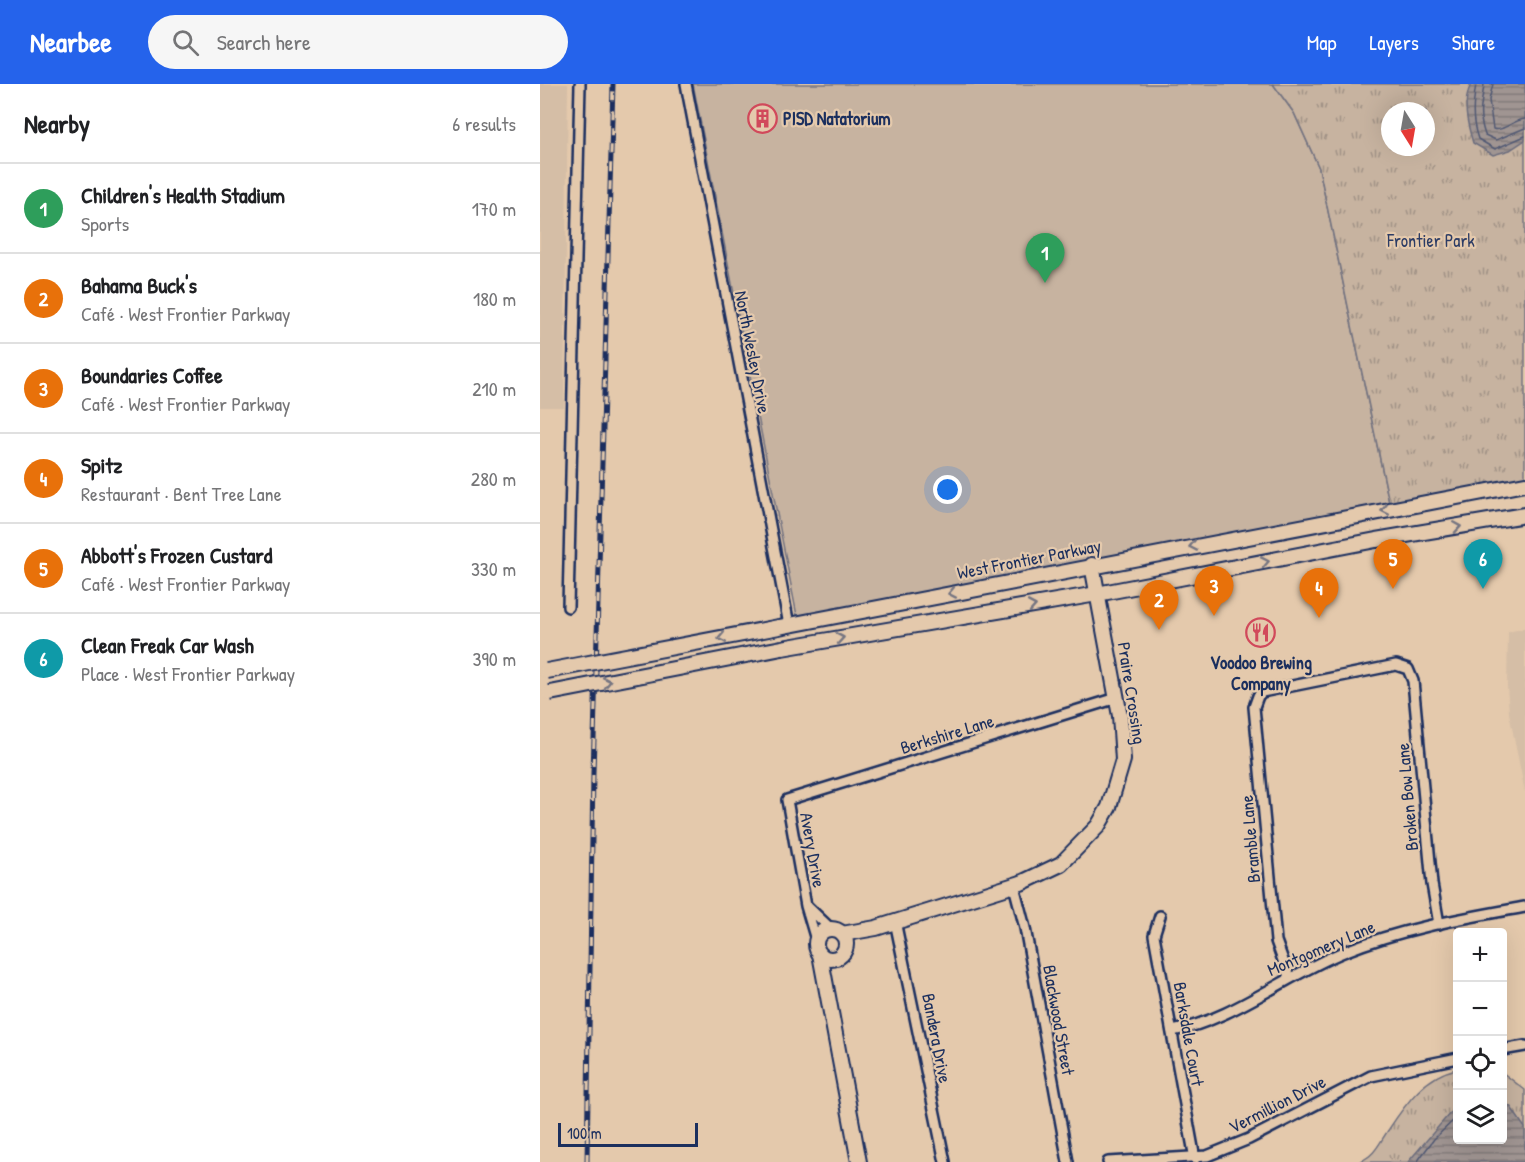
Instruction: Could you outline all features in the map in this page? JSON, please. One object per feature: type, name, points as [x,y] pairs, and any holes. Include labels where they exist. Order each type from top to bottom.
[{"type":"street","points":[[568,607],[580,84]]},
{"type":"street","name":"North Wesley Drive","points":[[686,84],[784,626]]},
{"type":"street","name":"West Frontier Parkway","points":[[543,672],[1092,565],[1525,484]]},
{"type":"street","points":[[545,694],[782,648],[1097,594],[1376,540],[1525,515]]},
{"type":"street","name":"Praire Crossing","points":[[836,932],[876,928],[1014,885],[1061,864],[1088,837],[1109,807],[1124,760],[1117,699],[1092,565]]},
{"type":"street","name":"Broken Bow Lane","points":[[1258,696],[1269,690],[1396,665],[1408,669],[1413,681],[1432,885],[1438,924]]},
{"type":"street","name":"Bramble Lane","points":[[1258,696],[1254,707],[1276,941],[1289,977]]},
{"type":"street","name":"Berkshire Lane","points":[[787,801],[1117,699]]},
{"type":"street","name":"Avery Drive","points":[[787,801],[806,906],[816,940]]},
{"type":"street","name":"Blackwood Street","points":[[1014,885],[1025,928],[1068,1162]]},
{"type":"street","name":"Avery Drive","points":[[806,906],[836,932]]},
{"type":"street","name":"Montgomery Lane","points":[[1172,1031],[1209,1021],[1289,977],[1355,947],[1438,924],[1525,907]]},
{"type":"street","name":"Barksdale Court","points":[[1160,916],[1154,935],[1195,1159]]},
{"type":"street","name":"Bandera Drive","points":[[896,921],[945,1162]]},
{"type":"street","name":"Praire Crossing","points":[[827,956],[845,949],[876,928]]},
{"type":"street","points":[[845,949],[836,932],[822,932],[816,940],[827,956],[827,990],[859,1162]]},
{"type":"street","points":[[1507,1049],[1525,1046]]},
{"type":"street","name":"Vermillion Drive","points":[[1108,1162],[1195,1159],[1249,1138],[1371,1076],[1453,1059]]},
{"type":"shaded area","points":[[540,84],[568,84],[564,407],[540,407]]},
{"type":"shaded area","points":[[1525,628],[1525,792],[1509,713],[1507,686],[1508,632]]},
{"type":"green space","points":[[693,84],[1273,84],[1294,113],[1319,168],[1390,507],[798,621]]},
{"type":"green space","name":"Frontier Park","points":[[1273,84],[1525,84],[1525,481],[1390,507],[1319,168],[1294,113]]},
{"type":"green space","points":[[1453,1070],[1453,1144],[1507,1144],[1507,1076],[1525,1090],[1525,1162],[1359,1162],[1373,1152],[1402,1110],[1418,1092],[1426,1084]]},
{"type":"water","points":[[1471,84],[1525,84],[1525,140],[1510,150],[1493,155],[1473,143],[1467,121],[1466,106]]},
{"type":"water","points":[[1507,1105],[1510,1106],[1525,1128],[1525,1162],[1408,1162],[1453,1112],[1453,1144],[1507,1144]]},
{"type":"railway","points":[[587,1162],[593,773],[613,84]]},
{"type":"place","name":"PISD Natatorium","points":[[762,118]]},
{"type":"place","name":"Children's Health Stadium","points":[[1045,283]]},
{"type":"place","name":"Abbott's Frozen Custard","points":[[1393,589]]},
{"type":"place","name":"Clean Freak Car Wash","points":[[1483,589]]},
{"type":"place","name":"Boundaries Coffee","points":[[1214,616]]},
{"type":"place","name":"Spitz","points":[[1319,618]]},
{"type":"place","name":"Bahama Buck's","points":[[1159,630]]},
{"type":"place","name":"Voodoo Brewing Company","points":[[1261,633]]}]
